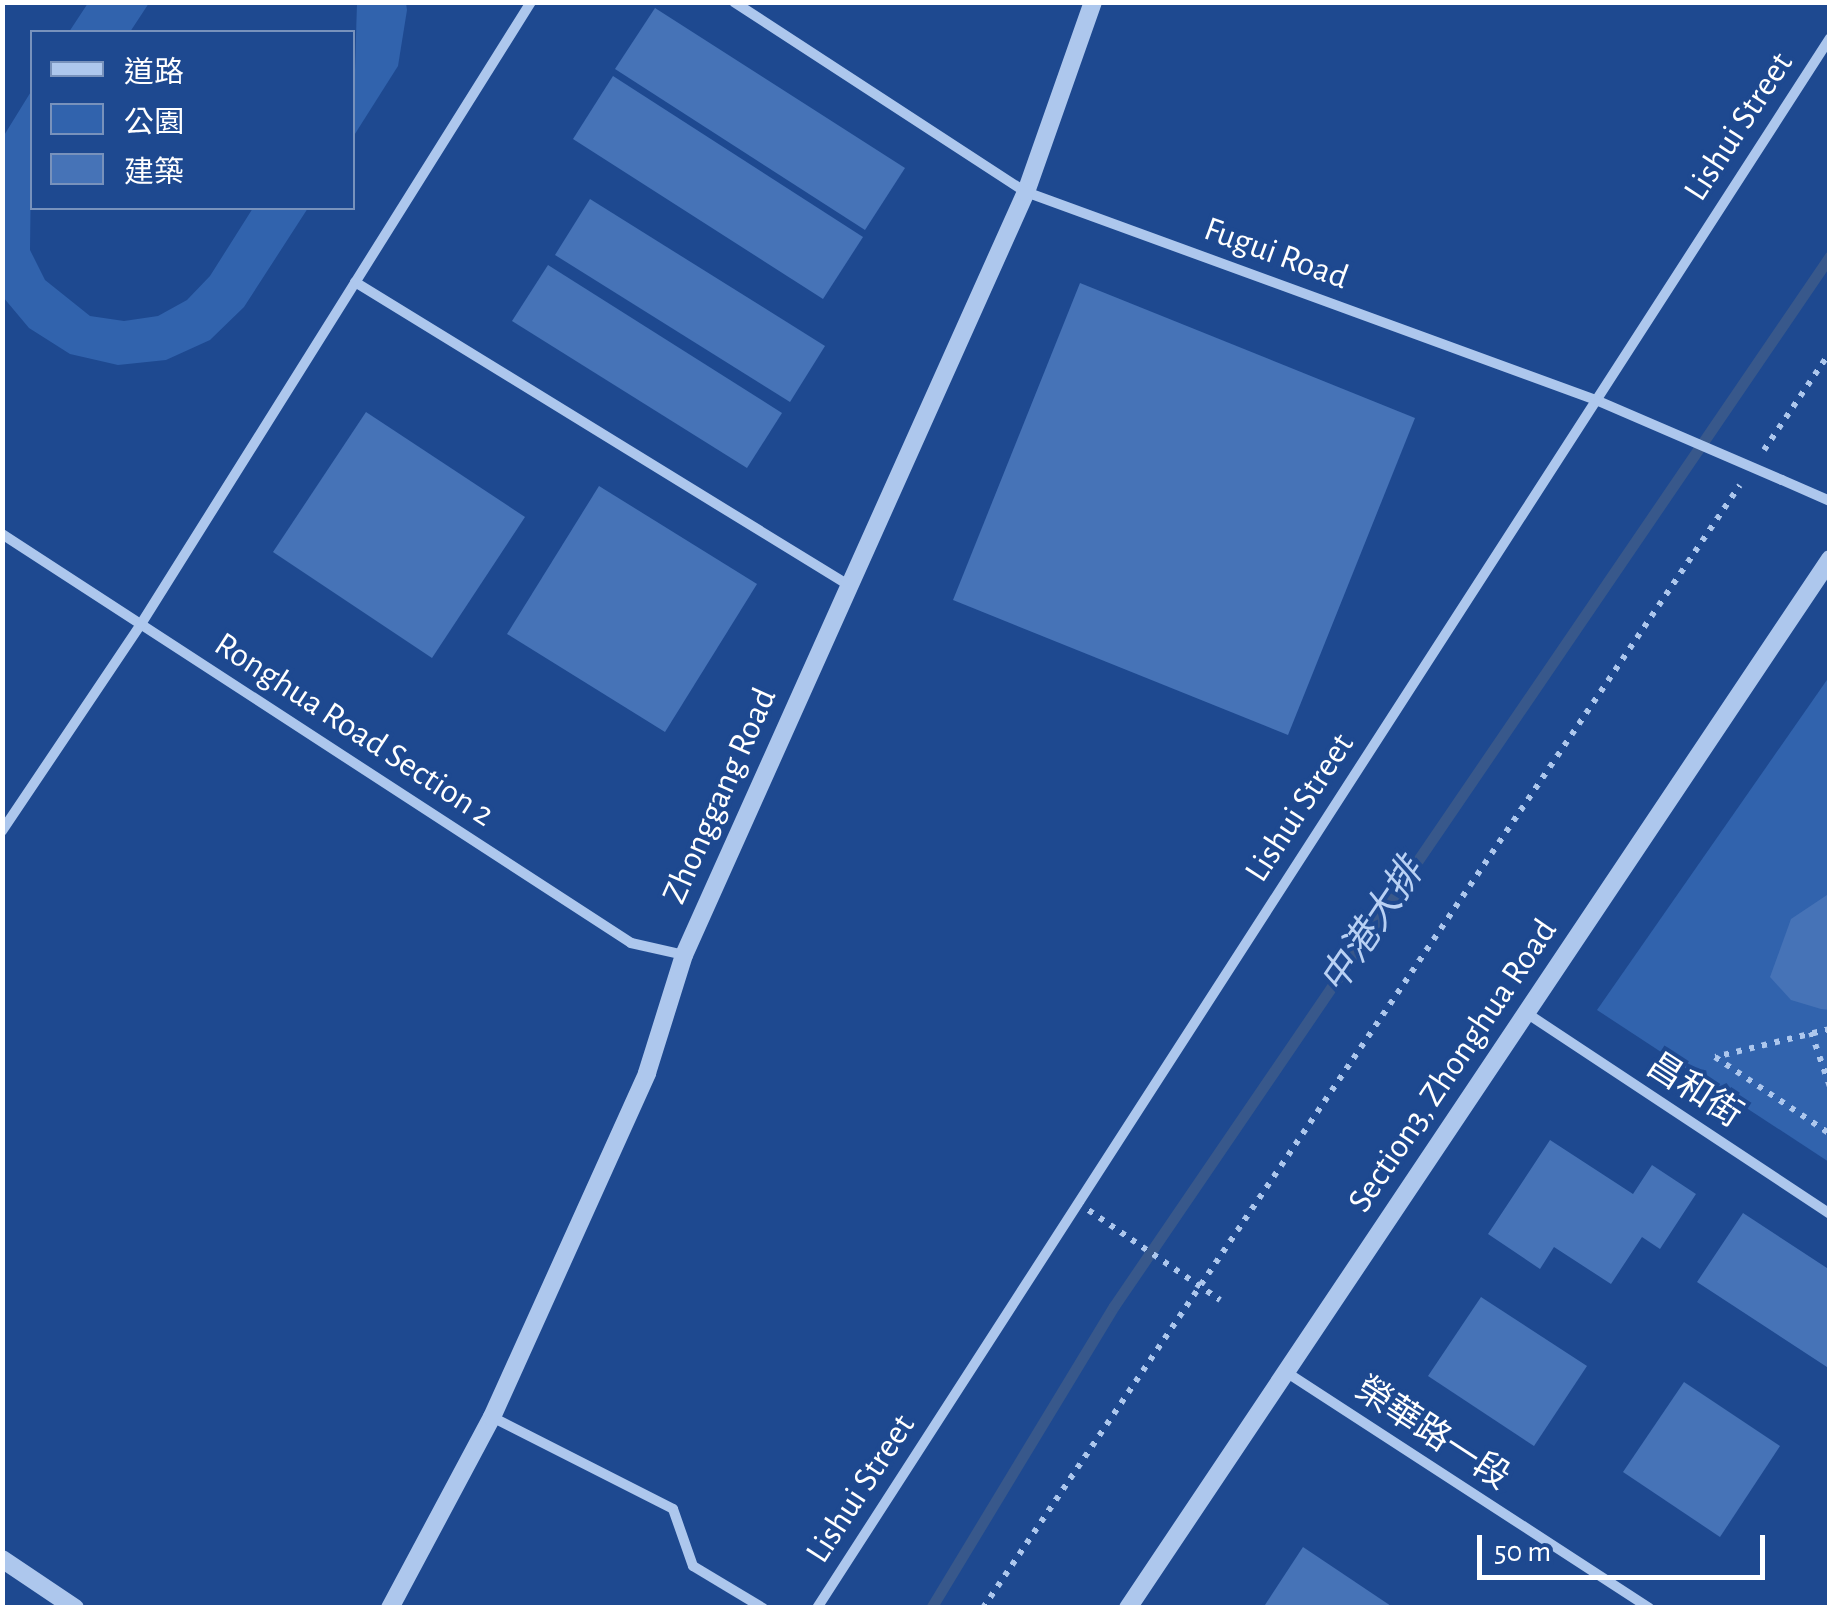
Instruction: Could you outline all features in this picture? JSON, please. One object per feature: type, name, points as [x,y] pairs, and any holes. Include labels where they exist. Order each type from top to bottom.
[{"type":"street","points":[[2,832],[140,624],[530,2]]},
{"type":"street","name":"Fugui Road","points":[[734,2],[1026,192],[1596,400],[1830,501]]},
{"type":"street","name":"Zhonggang Road","points":[[390,1608],[492,1417],[647,1072],[684,955],[1026,192],[1093,2]]},
{"type":"street","name":"Lishui Street","points":[[817,1608],[1830,38]]},
{"type":"street","points":[[355,282],[850,586]]},
{"type":"street","name":"Ronghua Road Section 2","points":[[2,534],[631,943],[684,955]]},
{"type":"street","name":"Section3, Zhonghua Road","points":[[1128,1608],[1830,560]]},
{"type":"street","name":"昌和街","points":[[1528,1014],[1830,1214]]},
{"type":"street","name":"榮華路一段","points":[[1286,1372],[1649,1608]]},
{"type":"street","points":[[492,1417],[673,1509],[693,1566],[763,1608]]},
{"type":"street","points":[[2,1560],[75,1608]]},
{"type":"path","points":[[983,1608],[1830,352]]},
{"type":"path","points":[[1830,1029],[1715,1057],[1830,1134]]},
{"type":"path","points":[[1811,1032],[1830,1087]]},
{"type":"path","points":[[1078,1203],[1220,1300]]},
{"type":"green space","points":[[88,2],[149,3],[131,30],[70,30]]},
{"type":"green space","points":[[357,3],[406,3],[398,66],[355,134]]},
{"type":"green space","points":[[30,93],[30,250],[45,280],[90,316],[124,321],[158,316],[187,300],[210,276],[252,210],[307,210],[244,307],[210,340],[166,360],[118,365],[70,354],[29,328],[3,297],[3,137]]},
{"type":"green space","points":[[1829,677],[1829,1162],[1597,1010]]},
{"type":"building","points":[[655,8],[905,168],[865,230],[615,69]]},
{"type":"building","points":[[613,76],[863,237],[823,299],[573,139]]},
{"type":"building","points":[[590,199],[825,346],[790,402],[555,255]]},
{"type":"building","points":[[548,265],[782,413],[747,468],[512,321]]},
{"type":"building","points":[[1080,283],[1415,418],[1288,735],[953,600]]},
{"type":"building","points":[[366,412],[525,517],[432,658],[273,552]]},
{"type":"building","points":[[599,486],[757,584],[665,732],[507,634]]},
{"type":"building","points":[[1830,893],[1830,1010],[1791,1000],[1770,977],[1791,919]]},
{"type":"building","points":[[1550,1140],[1633,1194],[1652,1165],[1696,1194],[1660,1249],[1642,1237],[1611,1284],[1554,1247],[1540,1269],[1488,1234]]},
{"type":"building","points":[[1743,1213],[1830,1270],[1830,1369],[1697,1282]]},
{"type":"building","points":[[1481,1297],[1587,1366],[1534,1446],[1428,1376]]},
{"type":"building","points":[[1684,1382],[1780,1446],[1720,1537],[1623,1472]]},
{"type":"building","points":[[1303,1547],[1394,1608],[1263,1608]]},
{"type":"waterway","name":"中港大排","points":[[931,1608],[1114,1306],[1830,256]]}]
